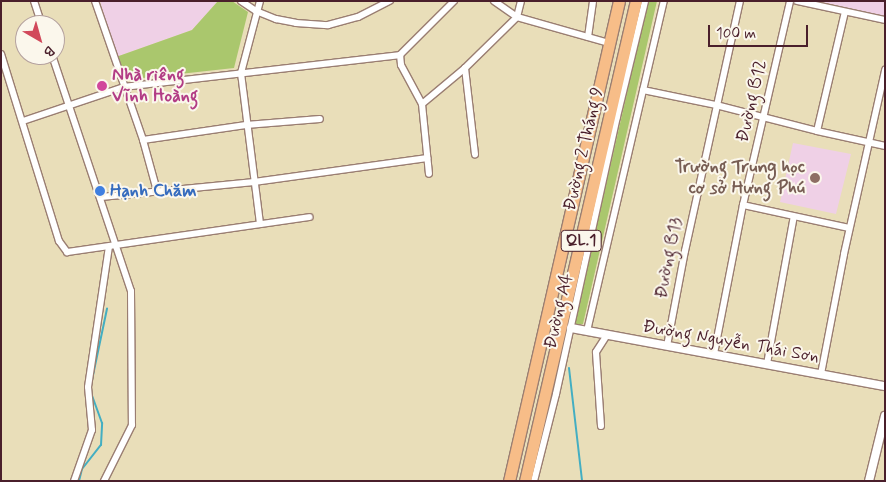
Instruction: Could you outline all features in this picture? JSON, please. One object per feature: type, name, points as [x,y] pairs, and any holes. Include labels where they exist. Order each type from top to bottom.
[{"type":"highway","name":"Đường 2 Tháng 9","points":[[509,481],[619,1]]},
{"type":"highway","name":"Đường 2 Tháng 9","points":[[525,481],[636,1]]},
{"type":"street","points":[[34,1],[39,15]]},
{"type":"street","points":[[95,1],[143,140],[157,190]]},
{"type":"street","points":[[241,1],[256,11],[296,23],[328,25],[358,18],[390,1]]},
{"type":"street","points":[[260,1],[241,74],[246,126],[260,224]]},
{"type":"street","points":[[23,121],[124,87],[400,55],[454,1]]},
{"type":"street","points":[[494,1],[517,18],[609,43]]},
{"type":"street","points":[[422,104],[465,68],[517,18],[521,1]]},
{"type":"street","points":[[588,37],[593,1]]},
{"type":"street","name":"Đường A4","points":[[534,481],[571,328],[616,117],[645,1]]},
{"type":"street","points":[[587,331],[664,1]]},
{"type":"street","name":"Đường B13","points":[[667,346],[716,105],[740,1]]},
{"type":"street","name":"Đường B12","points":[[714,354],[743,205],[790,1]]},
{"type":"street","points":[[797,1],[885,20]]},
{"type":"street","points":[[817,132],[845,12]]},
{"type":"street","points":[[1,54],[62,248],[67,252],[73,253],[309,217]]},
{"type":"street","points":[[400,55],[401,65],[422,104],[429,174]]},
{"type":"street","points":[[55,65],[101,197],[112,246],[131,291],[132,417],[128,436],[104,481]]},
{"type":"street","points":[[465,68],[475,154]]},
{"type":"street","points":[[821,374],[849,228],[885,70]]},
{"type":"street","points":[[643,90],[716,105],[817,132],[885,146]]},
{"type":"street","points":[[143,140],[246,126],[320,119]]},
{"type":"street","points":[[101,197],[157,190],[254,182],[428,158]]},
{"type":"street","points":[[743,205],[849,228]]},
{"type":"street","points":[[767,364],[794,216]]},
{"type":"street","points":[[74,481],[92,430],[88,387],[112,246]]},
{"type":"street","name":"Đường Nguyễn Thái Sơn","points":[[571,328],[885,386]]},
{"type":"street","points":[[601,426],[596,376],[596,352],[607,335]]},
{"type":"street","points":[[869,481],[885,416]]},
{"type":"shaded area","points":[[100,1],[218,1],[192,30],[116,57]]},
{"type":"shaded area","points":[[817,1],[885,1],[885,16]]},
{"type":"shaded area","name":"Trường Trung học cơ sở Hưng Phú","points":[[793,143],[851,154],[836,214],[780,202]]},
{"type":"green space","points":[[218,1],[232,1],[248,12],[234,68],[125,80],[116,57],[192,30]]},
{"type":"green space","points":[[648,1],[657,1],[583,324],[574,325]]},
{"type":"waterway","points":[[92,380],[107,309]]},
{"type":"waterway","points":[[569,368],[582,481]]},
{"type":"waterway","points":[[79,481],[82,469],[101,445],[102,423],[91,392]]},
{"type":"place","name":"Nhà riêng Vĩnh Hoàng","points":[[102,86]]},
{"type":"place","name":"Trường Trung học cơ sở Hưng Phú","points":[[815,178]]},
{"type":"place","name":"Hạnh Chăm","points":[[100,191]]}]
